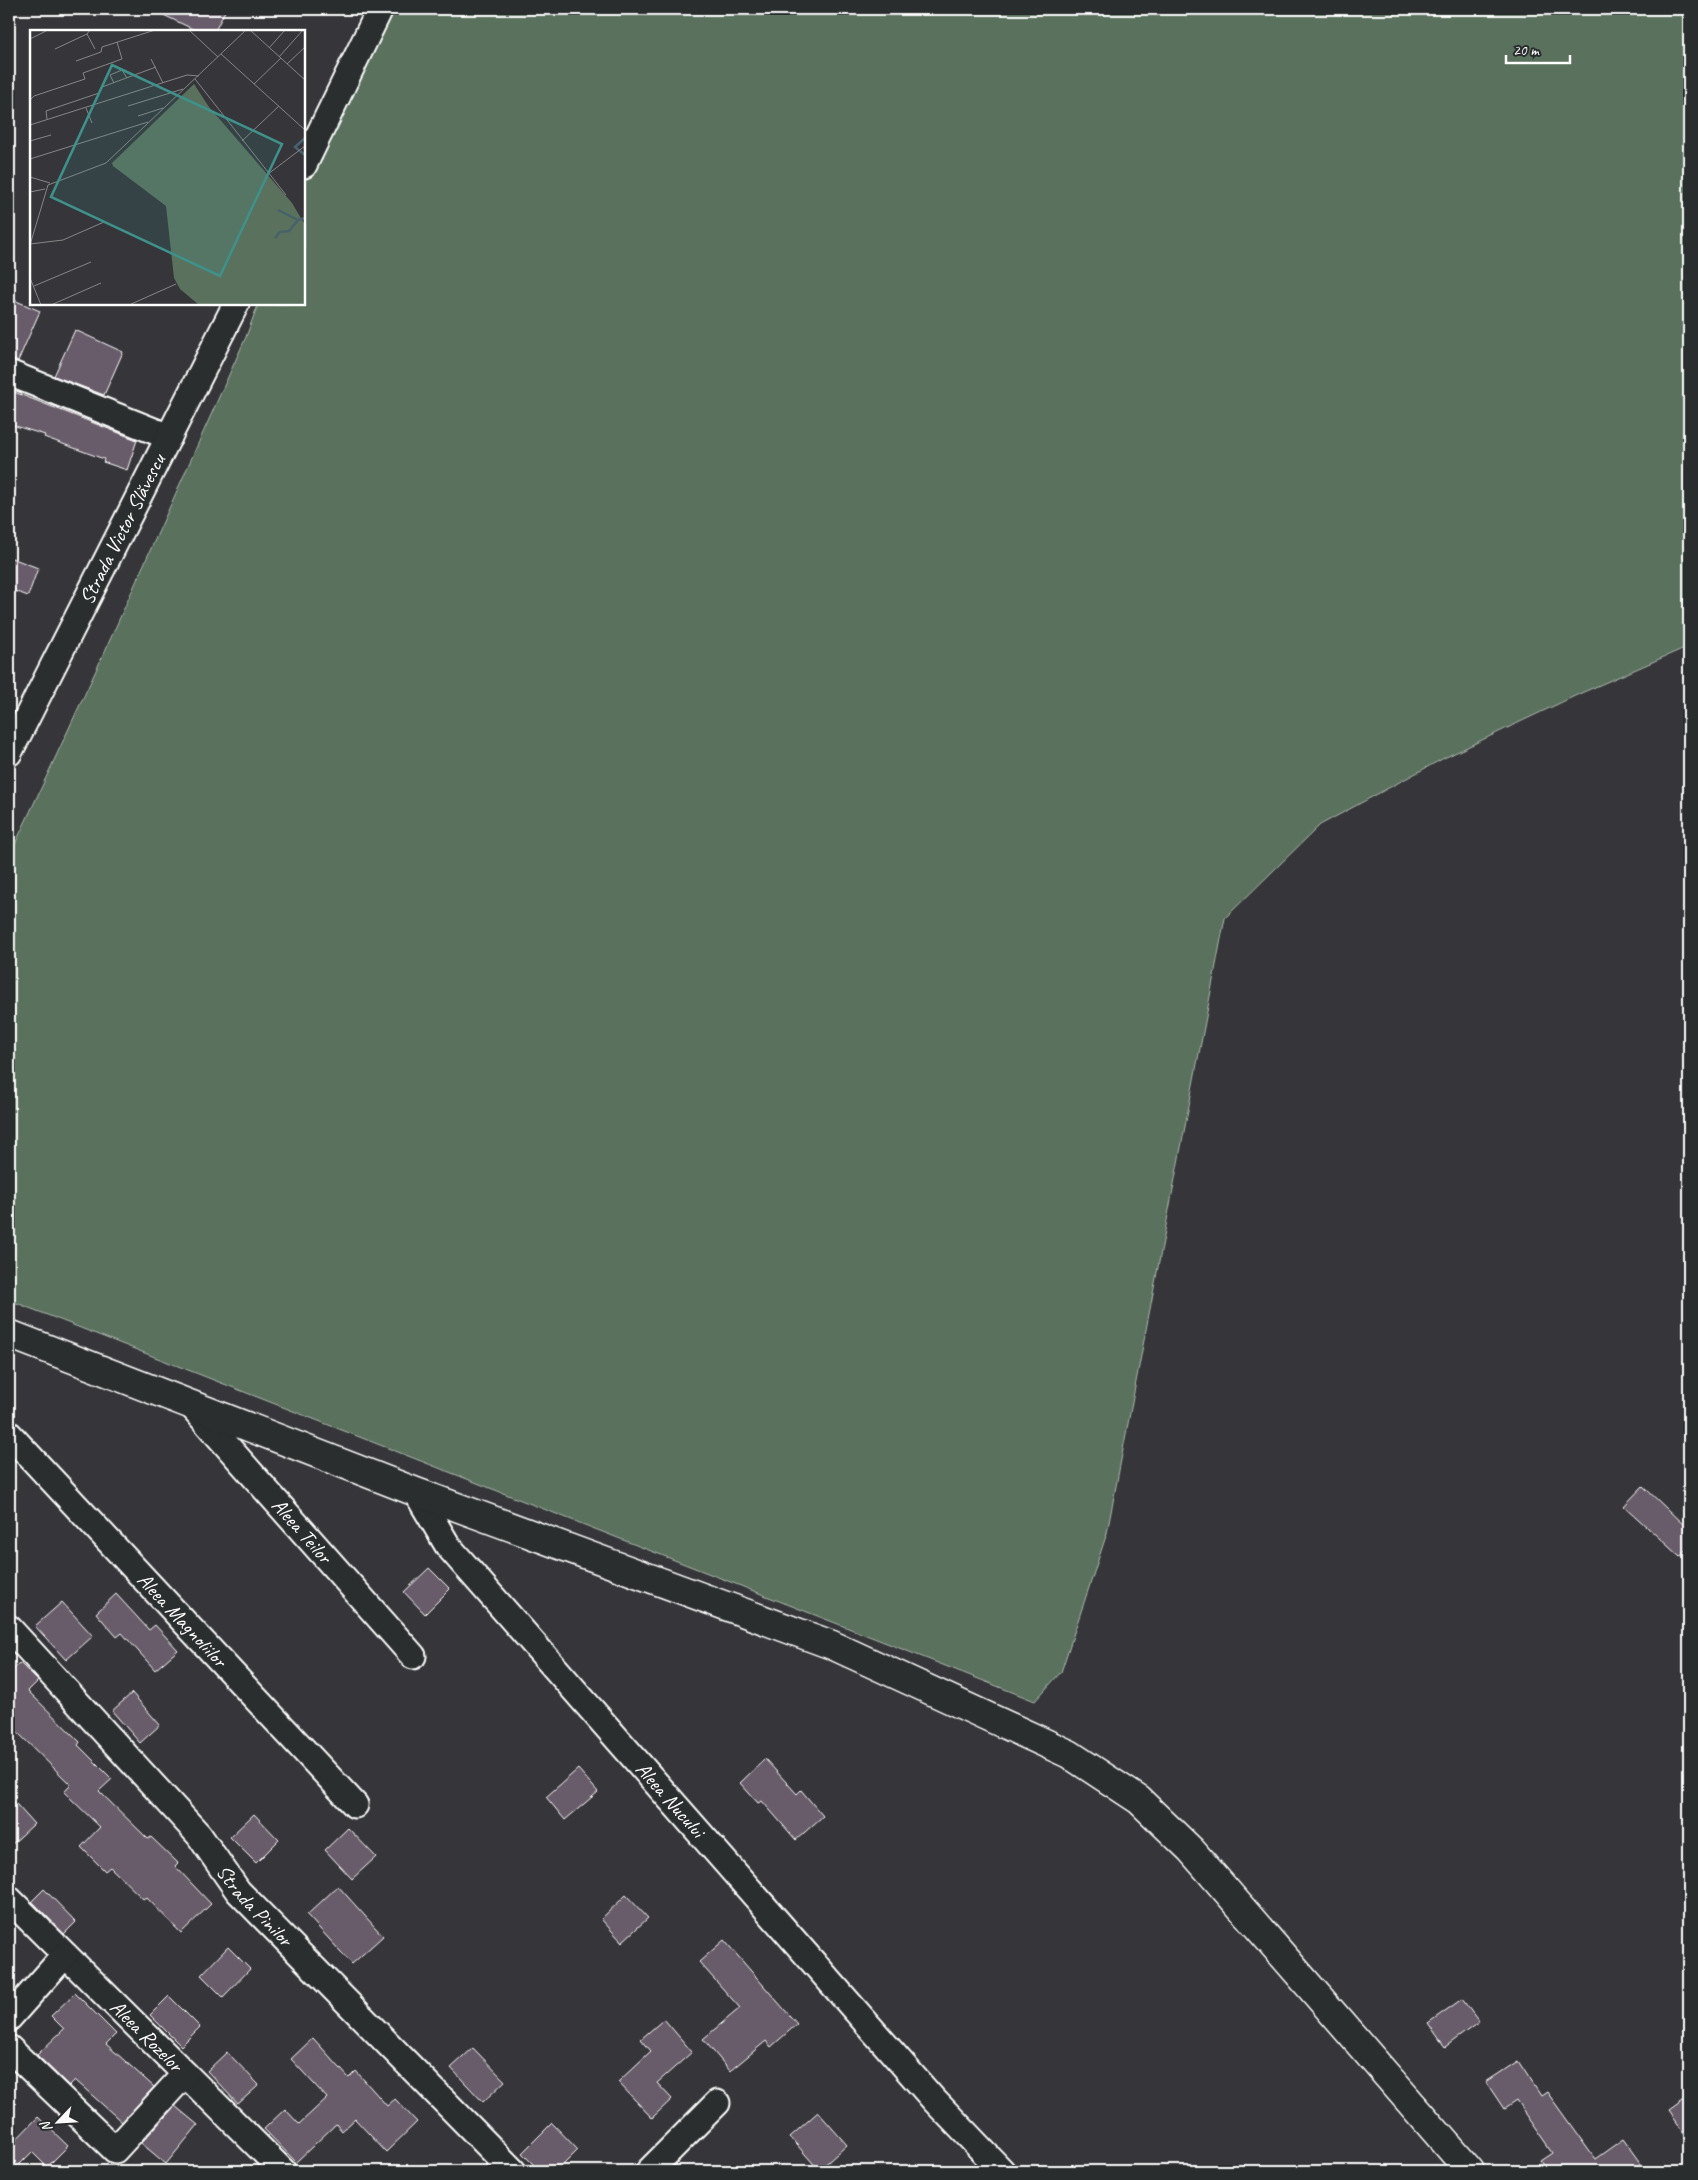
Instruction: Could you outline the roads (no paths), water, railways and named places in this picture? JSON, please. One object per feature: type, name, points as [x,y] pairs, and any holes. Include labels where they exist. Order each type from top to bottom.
[{"type":"main road","points":[[9,1334],[416,1492],[832,1645],[1069,1754],[1139,1800],[1191,1850],[1470,2171]]},
{"type":"street","points":[[305,163],[380,9]]},
{"type":"street","name":"Strada Victor Slăvescu","points":[[9,753],[235,305]]},
{"type":"street","points":[[9,373],[169,437]]},
{"type":"street","name":"Aleea Teilor","points":[[190,1404],[413,1656]]},
{"type":"street","name":"Aleea Magnoliilor","points":[[9,1434],[355,1804]]},
{"type":"street","name":"Aleea Nucului","points":[[416,1492],[448,1546],[934,2100],[1002,2171]]},
{"type":"street","name":"Strada Pinilor","points":[[9,1628],[199,1835],[238,1891],[513,2171]]},
{"type":"street","name":"Aleea Rozelor","points":[[9,1899],[283,2171]]},
{"type":"street","points":[[9,2018],[65,1955]]},
{"type":"street","points":[[9,2048],[114,2150],[185,2074]]},
{"type":"street","points":[[649,2171],[717,2103]]}]
